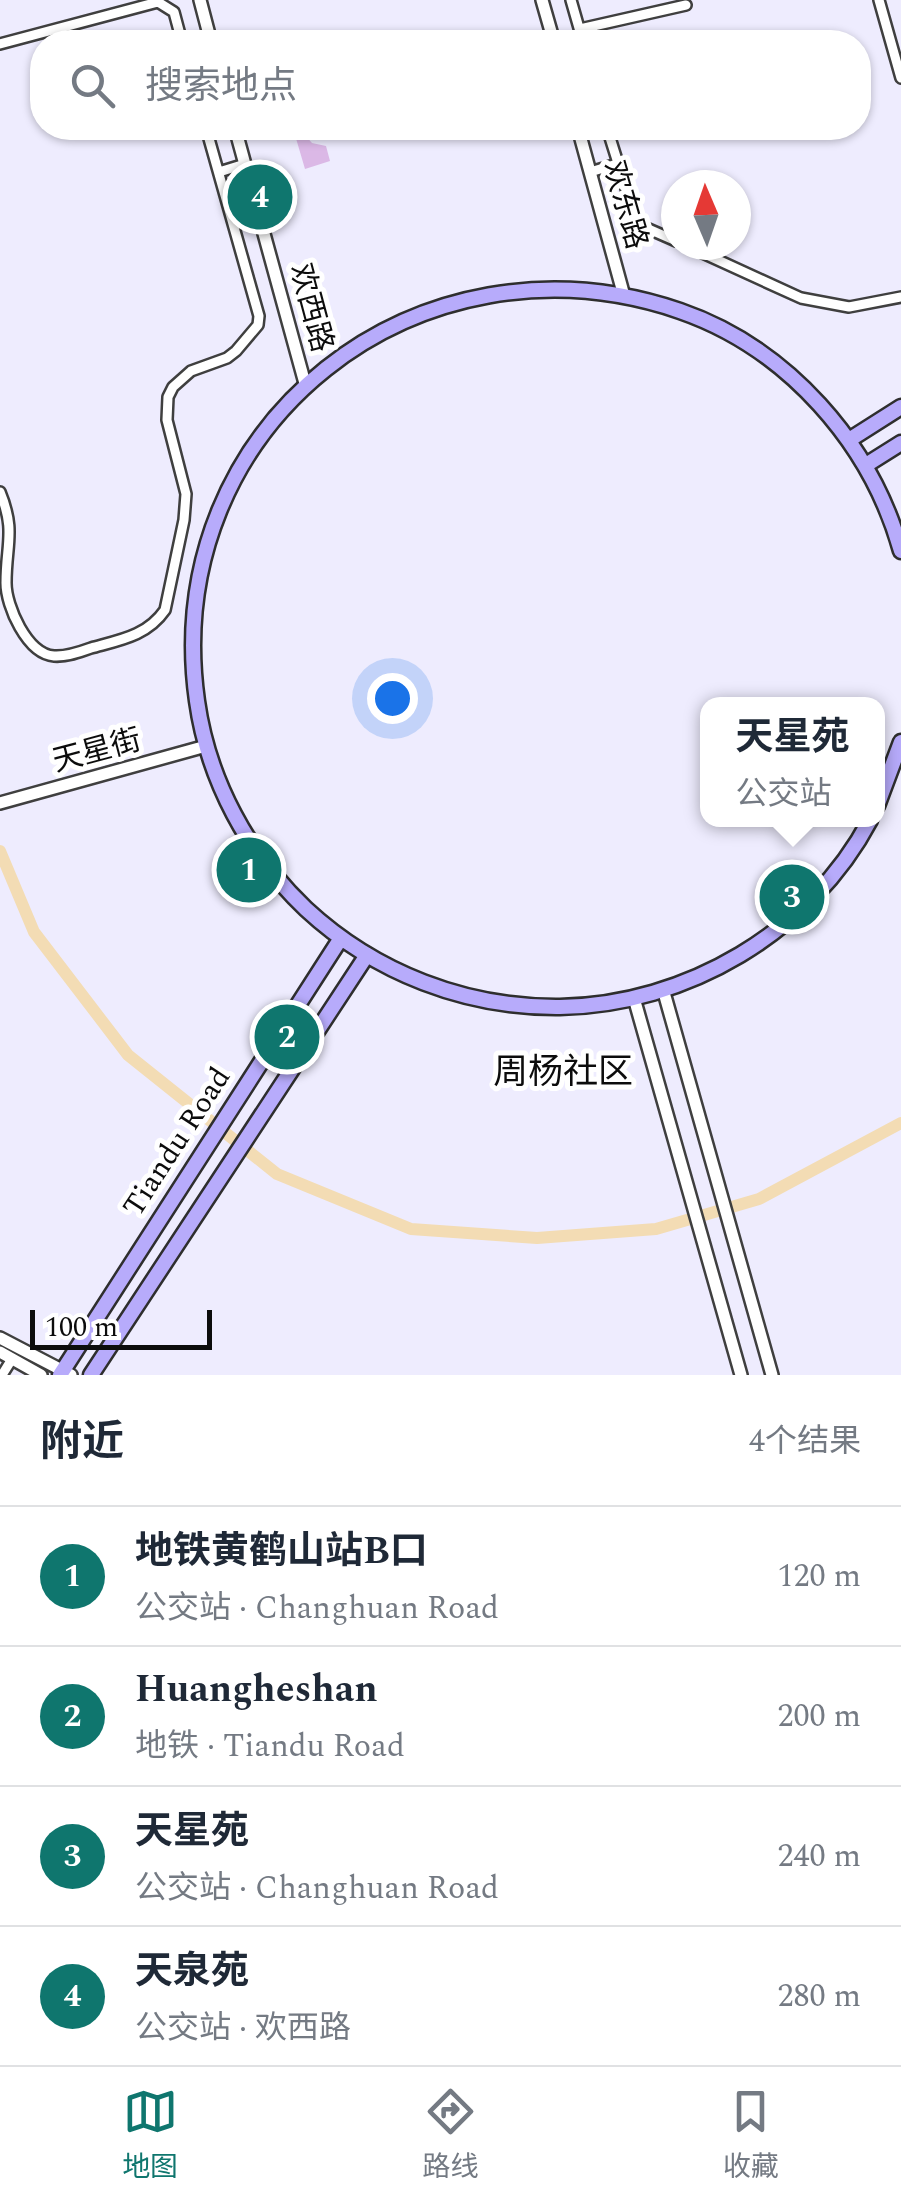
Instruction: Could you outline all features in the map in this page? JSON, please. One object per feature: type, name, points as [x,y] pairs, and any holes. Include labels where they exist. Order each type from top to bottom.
[{"type":"main road","points":[[865,827],[828,882],[778,929],[720,966],[663,989],[634,998],[563,1007],[487,1001],[421,982],[341,938],[289,892],[261,858],[222,790],[206,746],[193,676],[199,578],[227,492],[270,424],[306,387],[363,342],[395,324],[460,300],[524,289],[559,288],[624,296],[694,316],[753,348],[808,392],[849,440],[886,506],[901,551]]},
{"type":"main road","points":[[849,440],[901,407]]},
{"type":"main road","points":[[866,466],[901,443]]},
{"type":"main road","points":[[885,785],[901,742]]},
{"type":"main road","name":"Tiandu Road","points":[[65,1373],[341,938]]},
{"type":"main road","name":"Tiandu Road","points":[[91,1375],[366,955]]},
{"type":"street","points":[[200,0],[209,30]]},
{"type":"street","points":[[542,0],[551,30]]},
{"type":"street","points":[[572,0],[580,29],[686,5]]},
{"type":"street","points":[[879,0],[901,78]]},
{"type":"street","points":[[49,30],[148,2],[158,2],[174,12],[179,30]]},
{"type":"street","points":[[0,44],[30,35]]},
{"type":"street","points":[[0,492],[10,526],[8,597],[17,620],[37,649],[55,656],[72,654],[139,634],[160,618],[165,610],[186,505],[184,480],[167,420],[168,397],[173,387],[191,372],[236,352],[258,325],[259,316],[210,140]]},
{"type":"street","name":"欢西路","points":[[238,140],[306,387]]},
{"type":"street","name":"欢东路","points":[[581,140],[624,296]]},
{"type":"street","points":[[610,140],[632,212],[644,228],[661,235]]},
{"type":"street","points":[[219,172],[245,164]]},
{"type":"street","points":[[590,172],[617,164]]},
{"type":"street","points":[[718,260],[801,298],[850,307],[901,296]]},
{"type":"street","name":"天星街","points":[[0,803],[206,746]]},
{"type":"street","points":[[663,989],[772,1375]]},
{"type":"street","points":[[634,998],[741,1375]]},
{"type":"street","points":[[0,1338],[65,1373]]},
{"type":"street","points":[[2,1375],[6,1356],[41,1375]]},
{"type":"shaded area","points":[[296,140],[326,146],[330,161],[305,169]]},
{"type":"waterway","points":[[0,851],[34,932],[128,1055],[277,1174],[411,1229],[537,1238],[656,1229],[759,1199],[901,1123]]},
{"type":"place","name":"天泉苑","points":[[260,197]]},
{"type":"place","name":"地铁黄鹤山站B口","points":[[249,870]]},
{"type":"place","name":"天星苑","points":[[792,897]]},
{"type":"place","name":"Huangheshan","points":[[287,1037]]},
{"type":"district","name":"周杨社区","points":[[563,1072]]}]
